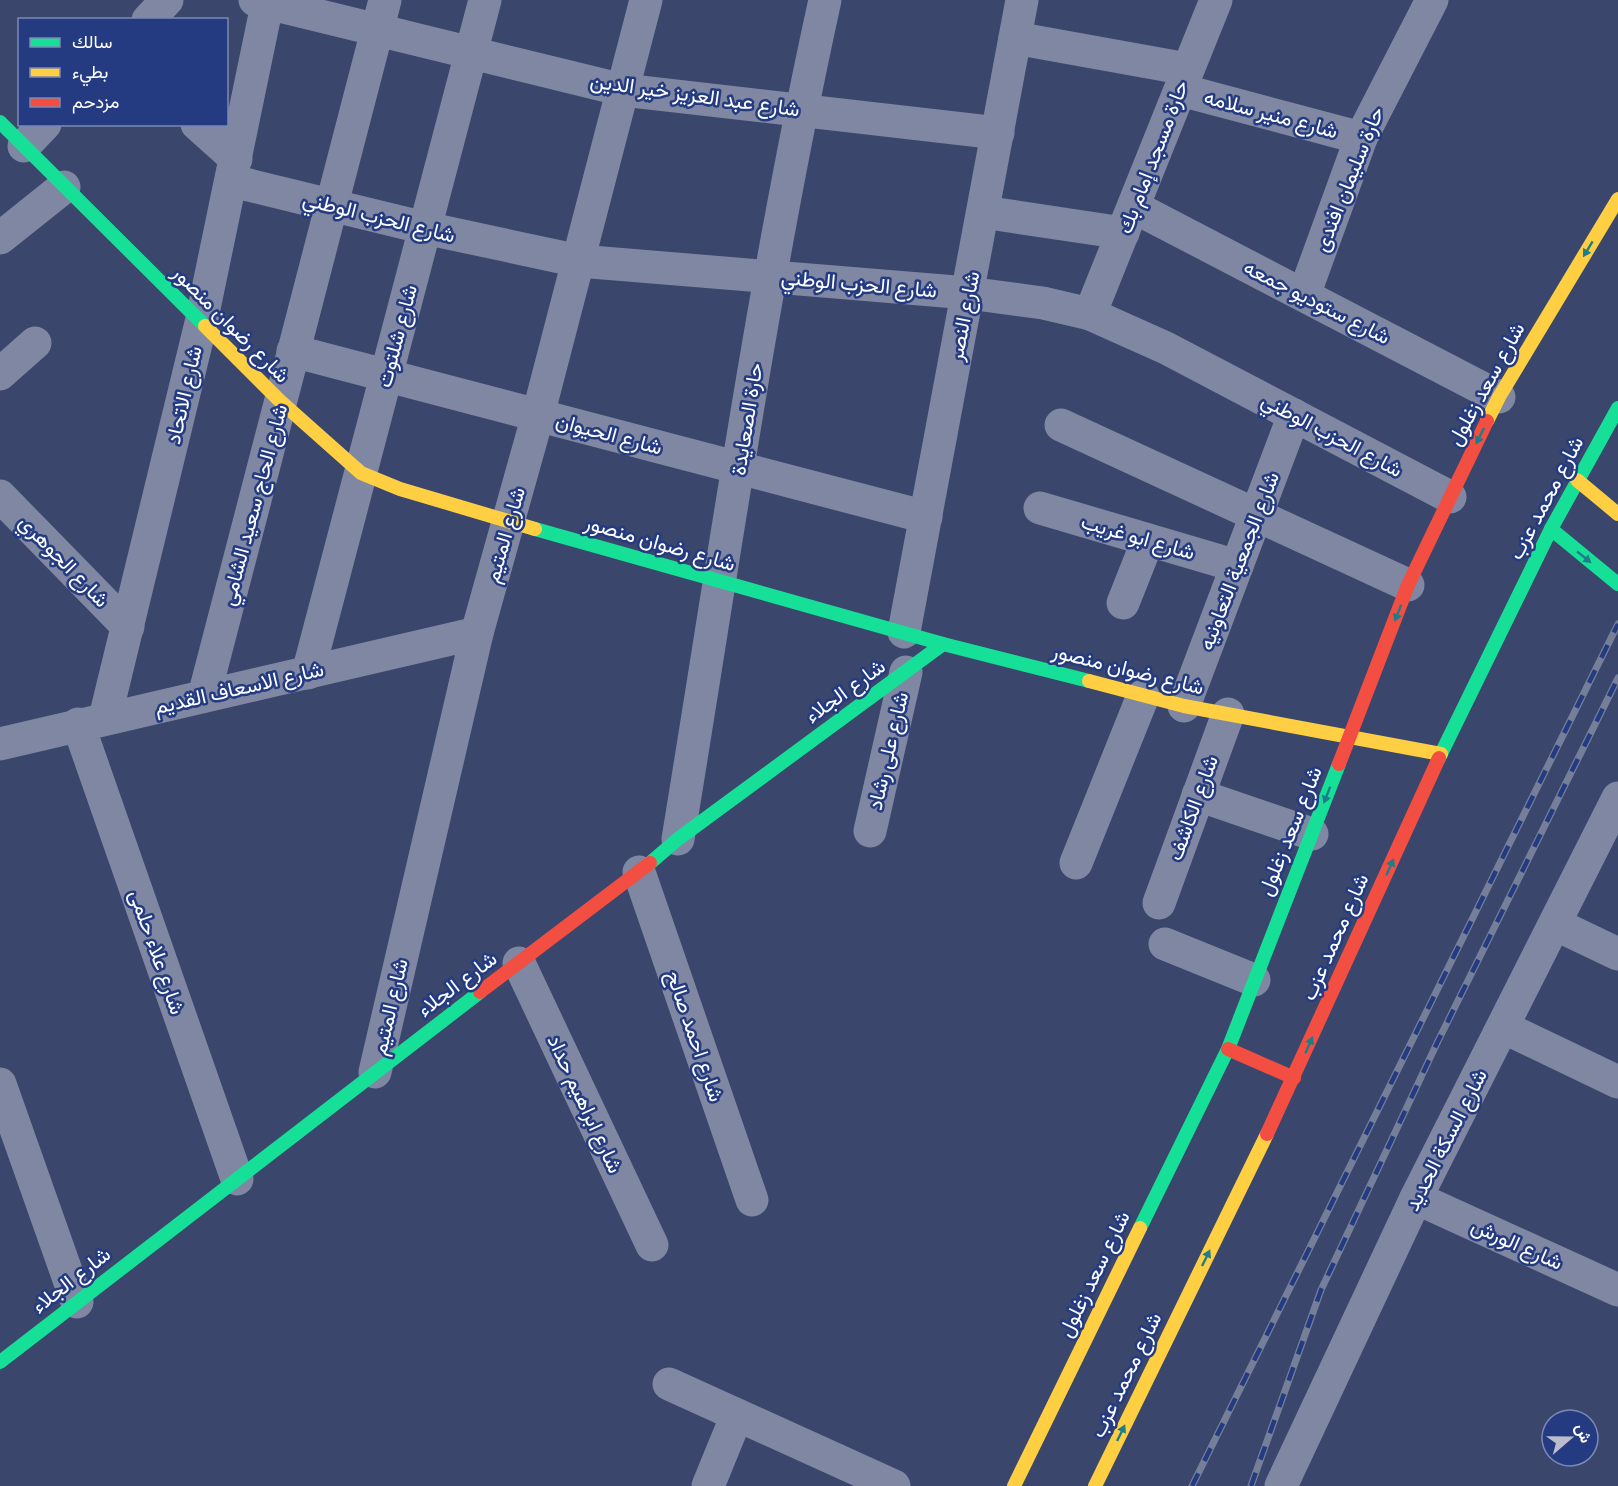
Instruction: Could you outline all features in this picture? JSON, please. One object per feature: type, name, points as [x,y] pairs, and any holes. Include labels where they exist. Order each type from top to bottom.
[{"type":"street","points":[[150,18],[167,0]]},
{"type":"street","name":"شارع شلتوت","points":[[308,673],[485,0]]},
{"type":"street","name":"شارع المتيم","points":[[375,1072],[477,633],[538,415],[646,0]]},
{"type":"street","name":"حارة الصعايدة","points":[[678,839],[770,276],[801,110],[825,0]]},
{"type":"street","name":"شارع النصر","points":[[904,632],[1022,0]]},
{"type":"street","name":"حارة مسجد إمام بك","points":[[1090,314],[1216,0]]},
{"type":"street","name":"حارة سليمان افندى","points":[[1304,295],[1361,138],[1432,0]]},
{"type":"street","name":"شارع عبد العزيز خير الدين","points":[[264,1],[381,15],[472,53],[623,90],[998,133]]},
{"type":"street","name":"شارع الاتحاد","points":[[92,721],[128,627],[201,323],[234,170],[264,1]]},
{"type":"street","name":"شارع الحاج سعيد الشامي","points":[[204,696],[381,15]]},
{"type":"street","name":"شارع منير سلامه","points":[[1015,38],[1184,80],[1361,138]]},
{"type":"street","name":"شارع رضوان منصور","points":[[0,122],[34,135],[64,187],[280,401],[361,473],[400,489],[509,522],[944,644],[1143,696],[1184,706],[1441,754]]},
{"type":"street","points":[[199,126],[234,170]]},
{"type":"street","name":"شارع الحزب الوطني","points":[[234,170],[331,206],[579,261],[968,293],[1043,303],[1090,314],[1166,348],[1450,497]]},
{"type":"street","points":[[0,238],[64,187]]},
{"type":"street","name":"شارع سعد زغلول","points":[[1014,1486],[1227,1049],[1408,585],[1499,397],[1618,199]]},
{"type":"street","name":"شارع ستوديو جمعه","points":[[983,212],[1129,220],[1304,295],[1499,397]]},
{"type":"street","points":[[0,375],[35,343]]},
{"type":"street","name":"شارع الحيوان","points":[[293,351],[926,517]]},
{"type":"street","name":"شارع محمد عزب","points":[[1095,1486],[1294,1078],[1441,754],[1551,529],[1618,408]]},
{"type":"street","name":"شارع الجمعية التعاونيه","points":[[1184,706],[1294,416]]},
{"type":"street","points":[[1061,425],[1408,585]]},
{"type":"street","points":[[1577,480],[1618,514]]},
{"type":"street","name":"شارع الجوهري","points":[[0,496],[128,627]]},
{"type":"street","name":"شارع ابو غريب","points":[[1040,508],[1237,566]]},
{"type":"street","points":[[1551,529],[1618,584]]},
{"type":"street","points":[[1123,603],[1148,540]]},
{"type":"street","name":"شارع الاسعاف القديم","points":[[0,744],[477,633]]},
{"type":"street","name":"شارع الجلاء","points":[[0,1362],[375,1072],[639,872],[678,839],[944,644]]},
{"type":"street","name":"شارع على رشاد","points":[[870,831],[906,672]]},
{"type":"street","points":[[1076,863],[1143,696]]},
{"type":"street","name":"شارع الكاشف","points":[[1159,903],[1228,714]]},
{"type":"street","name":"شارع علاء حلمى","points":[[92,721],[237,1179]]},
{"type":"street","points":[[1198,795],[1312,834]]},
{"type":"street","name":"شارع السكة الحديد","points":[[1281,1486],[1416,1198],[1618,798]]},
{"type":"street","name":"شارع احمد صالح","points":[[639,872],[752,1200]]},
{"type":"street","points":[[1555,924],[1618,954]]},
{"type":"street","points":[[1165,944],[1254,980]]},
{"type":"street","name":"شارع ابراهيم حداد","points":[[519,963],[652,1245]]},
{"type":"street","points":[[1503,1027],[1618,1082]]},
{"type":"street","points":[[1227,1049],[1294,1078]]},
{"type":"street","points":[[0,1084],[77,1302]]},
{"type":"street","name":"شارع الورش","points":[[1416,1198],[1618,1290]]},
{"type":"street","points":[[669,1384],[894,1486]]},
{"type":"street","points":[[708,1486],[737,1414]]},
{"type":"railway","points":[[1192,1486],[1618,624]]},
{"type":"railway","points":[[1251,1486],[1321,1290],[1438,1041],[1618,678]]},
{"type":"traffic: fast","points":[[0,122],[205,326]]},
{"type":"traffic: fast","points":[[1439,758],[1551,529],[1618,408]]},
{"type":"traffic: fast","points":[[535,529],[943,644],[1089,681]]},
{"type":"traffic: fast","points":[[1551,529],[1618,584]]},
{"type":"traffic: fast","points":[[650,863],[678,839],[943,644]]},
{"type":"traffic: fast","points":[[1140,1228],[1228,1049],[1339,764]]},
{"type":"traffic: fast","points":[[0,1362],[480,992]]},
{"type":"traffic: slow","points":[[1487,421],[1499,397],[1618,199]]},
{"type":"traffic: slow","points":[[205,326],[280,401],[361,473],[400,489],[535,529]]},
{"type":"traffic: slow","points":[[1577,480],[1618,514]]},
{"type":"traffic: slow","points":[[1089,681],[1184,706],[1441,754]]},
{"type":"traffic: slow","points":[[1095,1486],[1267,1134]]},
{"type":"traffic: slow","points":[[1014,1486],[1140,1228]]},
{"type":"traffic: jam","points":[[1339,764],[1408,585],[1487,421]]},
{"type":"traffic: jam","points":[[1267,1134],[1439,758]]},
{"type":"traffic: jam","points":[[480,992],[650,863]]},
{"type":"traffic: jam","points":[[1228,1049],[1294,1078]]}]
